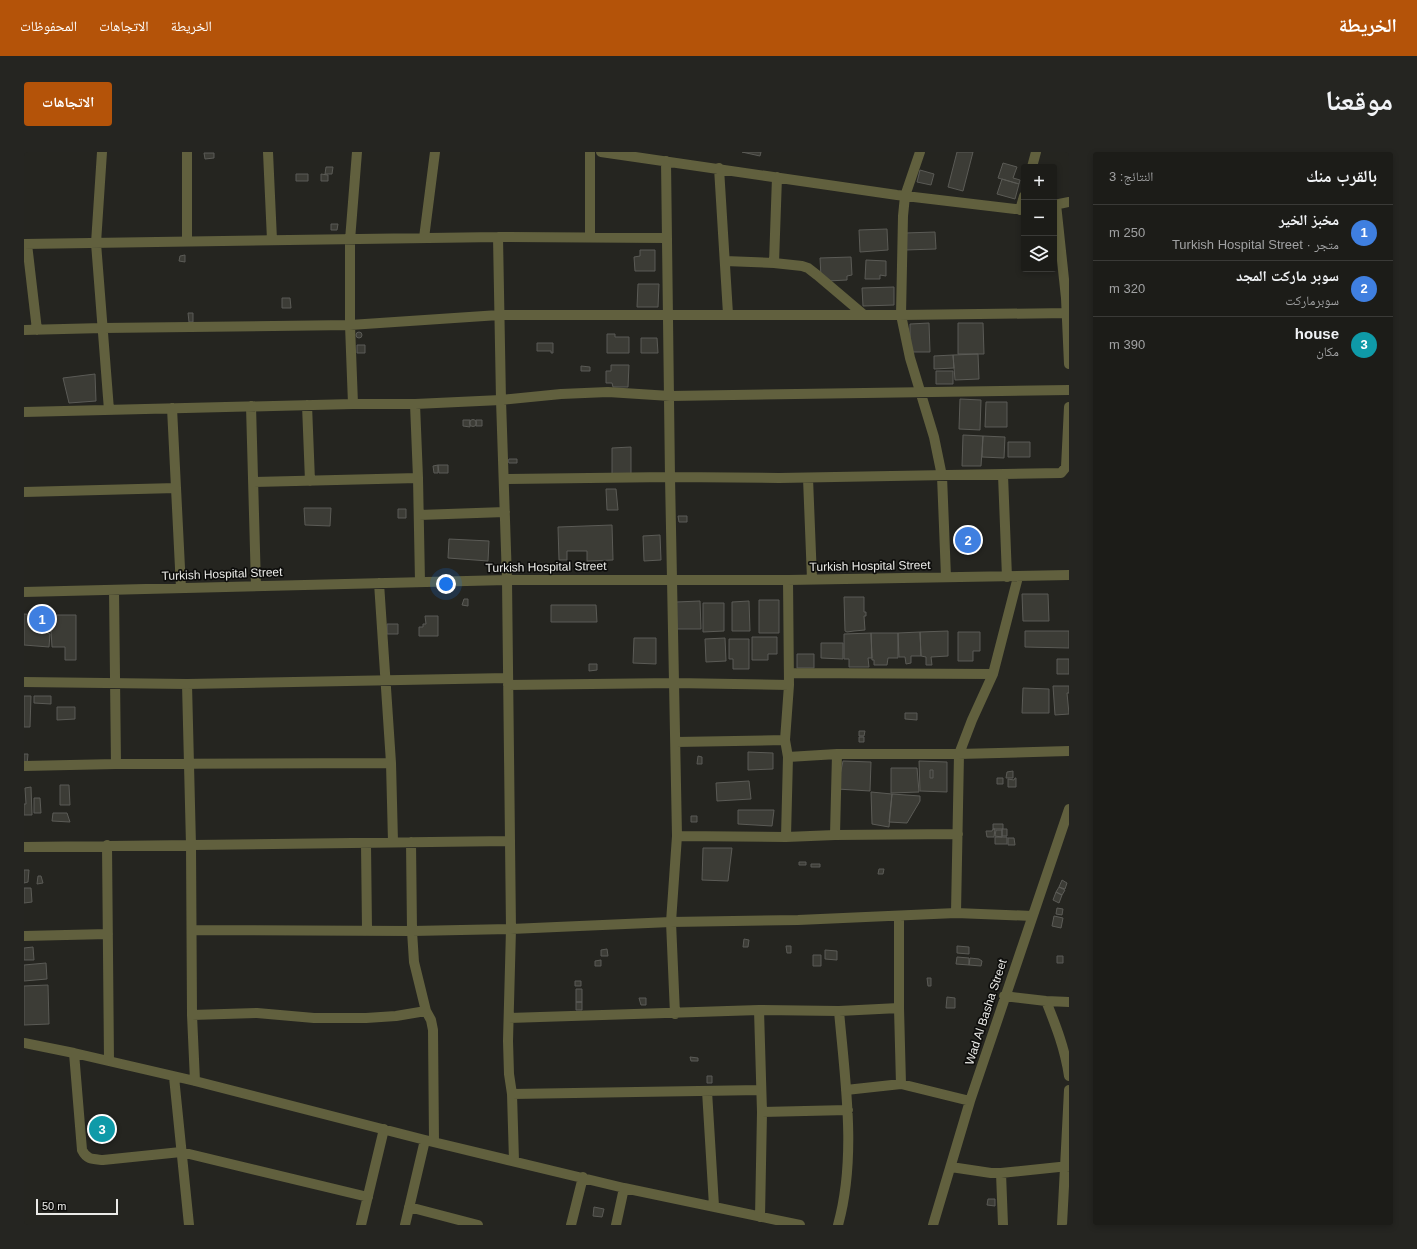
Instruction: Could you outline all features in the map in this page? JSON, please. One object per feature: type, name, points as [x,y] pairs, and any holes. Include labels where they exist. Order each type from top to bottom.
[{"type":"street","points":[[102,152],[96,242],[109,410]]},
{"type":"street","points":[[187,152],[187,241]]},
{"type":"street","points":[[268,152],[272,240]]},
{"type":"street","points":[[352,404],[350,240],[357,152]]},
{"type":"street","points":[[424,238],[434,152]]},
{"type":"street","points":[[590,152],[590,237]]},
{"type":"street","points":[[601,152],[905,196],[1021,210]]},
{"type":"street","points":[[920,152],[905,196],[902,232],[901,315],[910,358],[934,437],[942,476],[946,577]]},
{"type":"street","points":[[1033,164],[1036,152]]},
{"type":"street","points":[[666,161],[677,836],[671,922],[675,1014]]},
{"type":"street","points":[[719,168],[728,314]]},
{"type":"street","points":[[774,263],[777,177]]},
{"type":"street","points":[[1057,205],[1069,202]]},
{"type":"street","points":[[1057,222],[1068,313],[1069,364]]},
{"type":"street","points":[[498,237],[501,400],[507,580],[511,929],[509,1067],[512,1094],[514,1161]]},
{"type":"street","points":[[37,330],[25,244],[498,237],[667,238]]},
{"type":"street","points":[[725,261],[774,263],[808,268],[863,314]]},
{"type":"street","points":[[24,330],[350,325],[499,315],[901,315],[1068,313]]},
{"type":"street","points":[[24,412],[251,406],[415,404],[501,400],[561,394],[608,392],[670,396],[921,391],[1069,390]]},
{"type":"street","points":[[415,404],[420,582]]},
{"type":"street","points":[[307,405],[310,481]]},
{"type":"street","points":[[251,406],[256,586]]},
{"type":"street","points":[[504,479],[670,477],[808,478],[1061,473],[1066,467],[1069,407]]},
{"type":"street","points":[[172,408],[181,588]]},
{"type":"street","points":[[956,913],[959,754],[972,720],[993,674],[1013,577],[1003,475]]},
{"type":"street","points":[[254,482],[418,478]]},
{"type":"street","points":[[808,478],[812,580]]},
{"type":"street","points":[[24,492],[176,488]]},
{"type":"street","points":[[419,515],[504,512]]},
{"type":"street","name":"Turkish Hospital Street","points":[[24,592],[507,580],[812,580],[1069,575]]},
{"type":"street","points":[[786,837],[788,757],[785,740],[789,684],[788,580]]},
{"type":"street","points":[[380,583],[393,842]]},
{"type":"street","points":[[114,590],[116,764]]},
{"type":"street","points":[[789,673],[993,674]]},
{"type":"street","points":[[24,682],[187,684],[386,680],[789,684]]},
{"type":"street","points":[[187,684],[192,930],[192,1015],[195,1081]]},
{"type":"street","points":[[676,742],[785,740]]},
{"type":"street","points":[[788,757],[837,754],[959,754],[1069,751]]},
{"type":"street","points":[[835,835],[837,754]]},
{"type":"street","points":[[24,766],[116,764],[188,765],[390,763]]},
{"type":"street","name":"Wad Al Basha Street","points":[[934,1225],[970,1101],[1004,996],[1066,826],[1069,809]]},
{"type":"street","points":[[677,836],[786,837],[958,834]]},
{"type":"street","points":[[24,846],[366,844],[393,842],[509,841]]},
{"type":"street","points":[[405,1225],[429,1141],[433,1030],[431,1020],[426,1011],[414,962],[412,931],[411,842]]},
{"type":"street","points":[[366,844],[367,930]]},
{"type":"street","points":[[108,845],[109,1061]]},
{"type":"street","points":[[192,930],[412,931],[511,929],[671,922],[798,920],[956,913],[1032,916]]},
{"type":"street","points":[[899,916],[901,1084]]},
{"type":"street","points":[[24,936],[108,934]]},
{"type":"street","points":[[1004,996],[1069,1002]]},
{"type":"street","points":[[1046,1001],[1062,1040],[1069,1076]]},
{"type":"street","points":[[509,1018],[675,1014],[759,1010],[839,1011],[899,1008]]},
{"type":"street","points":[[759,1010],[762,1112],[760,1217]]},
{"type":"street","points":[[192,1015],[257,1012],[314,1018],[366,1018],[396,1016],[426,1011]]},
{"type":"street","points":[[838,1225],[842,1212],[847,1182],[848,1110],[839,1011]]},
{"type":"street","points":[[24,1043],[74,1052],[195,1081],[429,1141],[624,1188],[800,1225]]},
{"type":"street","points":[[74,1052],[82,1150],[85,1156],[92,1159],[103,1160],[181,1152],[368,1197]]},
{"type":"street","points":[[174,1076],[189,1225]]},
{"type":"street","points":[[846,1090],[901,1084],[970,1101]]},
{"type":"street","points":[[707,1090],[714,1206]]},
{"type":"street","points":[[512,1094],[761,1090]]},
{"type":"street","points":[[1062,1225],[1068,1166],[1069,1090]]},
{"type":"street","points":[[762,1112],[848,1110]]},
{"type":"street","points":[[361,1225],[384,1129]]},
{"type":"street","points":[[950,1167],[1001,1173],[1068,1166]]},
{"type":"street","points":[[1001,1173],[1003,1225]]},
{"type":"street","points":[[572,1225],[583,1178]]},
{"type":"street","points":[[616,1225],[624,1188]]},
{"type":"street","points":[[409,1207],[447,1221],[478,1225]]},
{"type":"building","points":[[742,152],[761,152],[760,156]]},
{"type":"building","points":[[957,152],[973,152],[963,191],[948,187]]},
{"type":"building","points":[[204,153],[214,153],[214,158],[205,159]]},
{"type":"building","points":[[1003,163],[1017,167],[1013,178],[1020,180],[1019,184],[998,178]]},
{"type":"building","points":[[326,167],[333,167],[332,174],[325,174]]},
{"type":"building","points":[[920,170],[934,174],[931,185],[917,182]]},
{"type":"building","points":[[296,174],[308,174],[308,181],[296,181]]},
{"type":"building","points":[[321,174],[328,175],[328,181],[321,181]]},
{"type":"building","points":[[1002,179],[1019,184],[1015,199],[997,194]]},
{"type":"building","points":[[331,224],[338,224],[337,230],[331,230]]},
{"type":"building","points":[[887,229],[888,250],[860,252],[859,230]]},
{"type":"building","points":[[935,232],[936,249],[905,250],[905,233]]},
{"type":"building","points":[[640,250],[655,250],[655,271],[635,271],[634,257],[640,256]]},
{"type":"building","points":[[185,255],[185,262],[179,261],[180,256]]},
{"type":"building","points":[[851,257],[852,275],[847,276],[847,280],[827,281],[821,277],[820,258]]},
{"type":"building","points":[[866,260],[886,261],[886,276],[880,275],[880,279],[865,279]]},
{"type":"building","points":[[638,284],[659,284],[658,307],[637,307]]},
{"type":"building","points":[[894,287],[894,305],[863,306],[862,288]]},
{"type":"building","points":[[282,298],[290,298],[291,308],[282,308]]},
{"type":"building","points":[[188,313],[193,313],[193,322],[189,322]]},
{"type":"building","points":[[929,323],[930,352],[910,352],[910,324]]},
{"type":"building","points":[[958,323],[983,323],[984,354],[958,354]]},
{"type":"building","points":[[359,332],[362,335],[359,338],[356,335]]},
{"type":"building","points":[[607,334],[615,334],[615,337],[629,337],[629,353],[607,353]]},
{"type":"building","points":[[641,338],[657,338],[658,353],[641,353]]},
{"type":"building","points":[[537,343],[553,343],[553,353],[551,353],[551,351],[537,351]]},
{"type":"building","points":[[357,345],[365,345],[365,353],[357,353]]},
{"type":"building","points":[[978,354],[979,379],[955,380],[953,355]]},
{"type":"building","points":[[953,355],[954,368],[934,369],[934,356]]},
{"type":"building","points":[[611,365],[629,365],[628,387],[613,387],[612,383],[606,383],[606,371],[611,371]]},
{"type":"building","points":[[581,366],[590,367],[590,371],[581,371]]},
{"type":"building","points":[[936,371],[953,371],[953,384],[936,384]]},
{"type":"building","points":[[95,374],[96,401],[69,403],[63,378]]},
{"type":"building","points":[[960,399],[981,400],[980,430],[959,429]]},
{"type":"building","points":[[986,402],[1007,402],[1007,427],[985,427]]},
{"type":"building","points":[[463,420],[470,420],[470,427],[463,426]]},
{"type":"building","points":[[473,420],[476,423],[473,426],[470,423]]},
{"type":"building","points":[[476,420],[482,420],[482,426],[476,426]]},
{"type":"building","points":[[963,435],[983,436],[981,466],[962,466]]},
{"type":"building","points":[[983,436],[1005,437],[1004,458],[982,457]]},
{"type":"building","points":[[1008,442],[1030,442],[1030,457],[1008,457]]},
{"type":"building","points":[[631,447],[631,475],[612,475],[612,448]]},
{"type":"building","points":[[509,459],[517,459],[517,463],[509,463]]},
{"type":"building","points":[[438,465],[448,465],[448,473],[439,473]]},
{"type":"building","points":[[438,465],[438,473],[434,473],[433,466]]},
{"type":"building","points":[[606,489],[616,489],[618,510],[607,510]]},
{"type":"building","points":[[304,508],[331,508],[330,526],[305,525]]},
{"type":"building","points":[[398,509],[406,509],[406,518],[398,518]]},
{"type":"building","points":[[678,516],[687,516],[687,522],[679,522]]},
{"type":"building","points":[[612,525],[613,560],[587,561],[587,551],[567,551],[567,560],[559,560],[558,527]]},
{"type":"building","points":[[660,535],[661,560],[644,561],[643,536]]},
{"type":"building","points":[[449,539],[489,541],[488,561],[448,558]]},
{"type":"building","points":[[1022,594],[1048,594],[1049,621],[1023,621]]},
{"type":"building","points":[[844,597],[864,597],[864,612],[866,612],[866,616],[864,616],[865,630],[845,631]]},
{"type":"building","points":[[464,599],[468,599],[468,606],[462,605]]},
{"type":"building","points":[[759,600],[779,600],[779,633],[759,633]]},
{"type":"building","points":[[700,601],[701,629],[677,629],[676,602]]},
{"type":"building","points":[[749,601],[750,631],[732,631],[732,602]]},
{"type":"building","points":[[703,603],[724,603],[724,631],[703,632]]},
{"type":"building","points":[[551,605],[596,605],[597,622],[551,622]]},
{"type":"building","points":[[24,614],[40,615],[39,629],[50,634],[49,647],[24,645]]},
{"type":"building","points":[[42,615],[76,615],[76,660],[65,660],[65,647],[52,647],[51,631],[42,631]]},
{"type":"building","points":[[425,616],[438,616],[438,636],[419,636],[419,627],[423,627],[423,624],[426,624]]},
{"type":"building","points":[[387,624],[398,624],[398,634],[387,634]]},
{"type":"building","points":[[948,631],[948,656],[931,657],[932,665],[926,665],[926,657],[921,656],[920,632]]},
{"type":"building","points":[[1025,631],[1069,631],[1069,648],[1025,647]]},
{"type":"building","points":[[920,632],[921,656],[911,656],[911,663],[906,664],[905,657],[899,657],[898,633]]},
{"type":"building","points":[[958,632],[980,632],[980,651],[973,651],[973,661],[958,661]]},
{"type":"building","points":[[871,633],[898,633],[898,658],[888,658],[887,665],[874,665],[874,660],[872,660]]},
{"type":"building","points":[[871,633],[872,658],[868,658],[869,667],[849,667],[849,659],[844,659],[844,634]]},
{"type":"building","points":[[752,637],[777,637],[777,654],[768,654],[768,660],[752,660]]},
{"type":"building","points":[[634,638],[656,638],[656,664],[633,663]]},
{"type":"building","points":[[725,638],[726,661],[706,662],[705,639]]},
{"type":"building","points":[[729,639],[749,639],[749,669],[733,669],[733,659],[729,659]]},
{"type":"building","points":[[821,643],[843,643],[843,659],[821,658]]},
{"type":"building","points":[[797,654],[814,654],[814,668],[797,668]]},
{"type":"building","points":[[1057,659],[1069,659],[1069,674],[1057,674]]},
{"type":"building","points":[[589,664],[597,664],[597,670],[589,671]]},
{"type":"building","points":[[1053,686],[1069,686],[1069,693],[1067,693],[1069,714],[1055,715]]},
{"type":"building","points":[[1023,688],[1049,689],[1049,713],[1022,713]]},
{"type":"building","points":[[24,696],[31,696],[30,727],[24,727]]},
{"type":"building","points":[[34,696],[51,696],[51,704],[34,703]]},
{"type":"building","points":[[57,707],[75,707],[75,719],[57,720]]},
{"type":"building","points":[[905,713],[917,713],[917,720],[905,719]]},
{"type":"building","points":[[859,731],[865,731],[864,736],[859,736]]},
{"type":"building","points":[[859,737],[864,737],[864,742],[859,742]]},
{"type":"building","points":[[748,752],[773,753],[773,769],[748,770]]},
{"type":"building","points":[[24,754],[28,754],[27,765],[24,765]]},
{"type":"building","points":[[698,756],[702,757],[702,764],[697,764]]},
{"type":"building","points":[[843,761],[871,762],[870,791],[837,789]]},
{"type":"building","points":[[919,761],[947,762],[947,792],[920,791]]},
{"type":"building","points":[[891,768],[917,768],[919,792],[891,793]]},
{"type":"building","points":[[930,770],[933,770],[933,778],[930,778]]},
{"type":"building","points":[[1013,771],[1013,778],[1006,778],[1007,772]]},
{"type":"building","points":[[997,778],[1003,778],[1003,784],[997,784]]},
{"type":"building","points":[[1015,778],[1016,787],[1008,787],[1008,779],[1014,780]]},
{"type":"building","points":[[749,781],[751,799],[717,801],[716,783]]},
{"type":"building","points":[[60,785],[69,785],[70,805],[60,805]]},
{"type":"building","points":[[31,787],[32,815],[24,815],[24,804],[26,804],[25,788]]},
{"type":"building","points":[[871,792],[892,794],[889,827],[872,824]]},
{"type":"building","points":[[892,794],[920,796],[920,801],[907,823],[889,822]]},
{"type":"building","points":[[34,798],[40,798],[41,813],[34,813]]},
{"type":"building","points":[[738,810],[774,810],[772,826],[738,824]]},
{"type":"building","points":[[53,813],[67,813],[70,822],[52,821]]},
{"type":"building","points":[[691,816],[697,816],[697,822],[691,822]]},
{"type":"building","points":[[993,824],[1003,824],[1003,829],[993,829]]},
{"type":"building","points":[[995,829],[994,837],[987,837],[986,831],[992,831]]},
{"type":"building","points":[[1002,829],[1007,829],[1007,836],[1002,836]]},
{"type":"building","points":[[996,830],[1002,830],[1002,837],[995,836]]},
{"type":"building","points":[[995,837],[1007,837],[1007,844],[995,844]]},
{"type":"building","points":[[1008,838],[1014,838],[1015,845],[1008,845]]},
{"type":"building","points":[[703,848],[732,848],[728,881],[702,880]]},
{"type":"building","points":[[799,862],[806,862],[806,865],[799,865]]},
{"type":"building","points":[[811,864],[820,864],[820,867],[811,867]]},
{"type":"building","points":[[879,869],[884,869],[883,874],[878,874]]},
{"type":"building","points":[[24,870],[29,870],[28,882],[24,883]]},
{"type":"building","points":[[38,876],[41,876],[43,883],[37,884]]},
{"type":"building","points":[[1062,880],[1067,883],[1065,889],[1059,887]]},
{"type":"building","points":[[1059,887],[1065,890],[1062,895],[1056,892]]},
{"type":"building","points":[[24,888],[31,888],[32,902],[24,903]]},
{"type":"building","points":[[1056,892],[1062,895],[1059,903],[1053,900]]},
{"type":"building","points":[[1057,908],[1063,909],[1062,915],[1056,914]]},
{"type":"building","points":[[1054,916],[1063,918],[1061,928],[1052,926]]},
{"type":"building","points":[[744,939],[749,940],[748,947],[743,947]]},
{"type":"building","points":[[786,946],[791,946],[791,953],[787,953]]},
{"type":"building","points":[[957,946],[969,947],[969,954],[957,953]]},
{"type":"building","points":[[33,947],[34,960],[24,960],[24,948]]},
{"type":"building","points":[[607,949],[608,956],[601,956],[601,950]]},
{"type":"building","points":[[825,950],[837,951],[837,960],[825,959]]},
{"type":"building","points":[[813,955],[821,955],[821,966],[813,966]]},
{"type":"building","points":[[1057,956],[1063,956],[1063,963],[1057,963]]},
{"type":"building","points":[[957,957],[969,958],[969,965],[956,964]]},
{"type":"building","points":[[970,958],[979,959],[982,961],[981,966],[969,965]]},
{"type":"building","points":[[601,960],[601,966],[595,966],[595,961]]},
{"type":"building","points":[[46,963],[47,979],[24,981],[24,965]]},
{"type":"building","points":[[927,978],[931,978],[931,986],[928,986]]},
{"type":"building","points":[[575,981],[581,981],[581,986],[575,986]]},
{"type":"building","points":[[48,985],[49,1024],[24,1025],[24,986]]},
{"type":"building","points":[[576,989],[582,989],[582,1002],[576,1002]]},
{"type":"building","points":[[947,997],[955,998],[955,1008],[946,1008]]},
{"type":"building","points":[[639,998],[646,998],[646,1005],[641,1005]]},
{"type":"building","points":[[576,1002],[582,1002],[582,1010],[576,1010]]},
{"type":"building","points":[[690,1057],[698,1058],[698,1061],[691,1061]]},
{"type":"building","points":[[707,1076],[712,1076],[712,1083],[707,1083]]},
{"type":"building","points":[[97,1122],[108,1124],[107,1134],[102,1135],[103,1141],[96,1141],[95,1133]]},
{"type":"building","points":[[988,1199],[995,1199],[995,1206],[987,1205]]},
{"type":"building","points":[[594,1207],[604,1209],[602,1217],[593,1216]]},
{"type":"place","name":"سوبر ماركت المجد","points":[[968,540]]},
{"type":"place","name":"مخبز الخير","points":[[42,619]]},
{"type":"place","name":"house","points":[[102,1129]]}]
